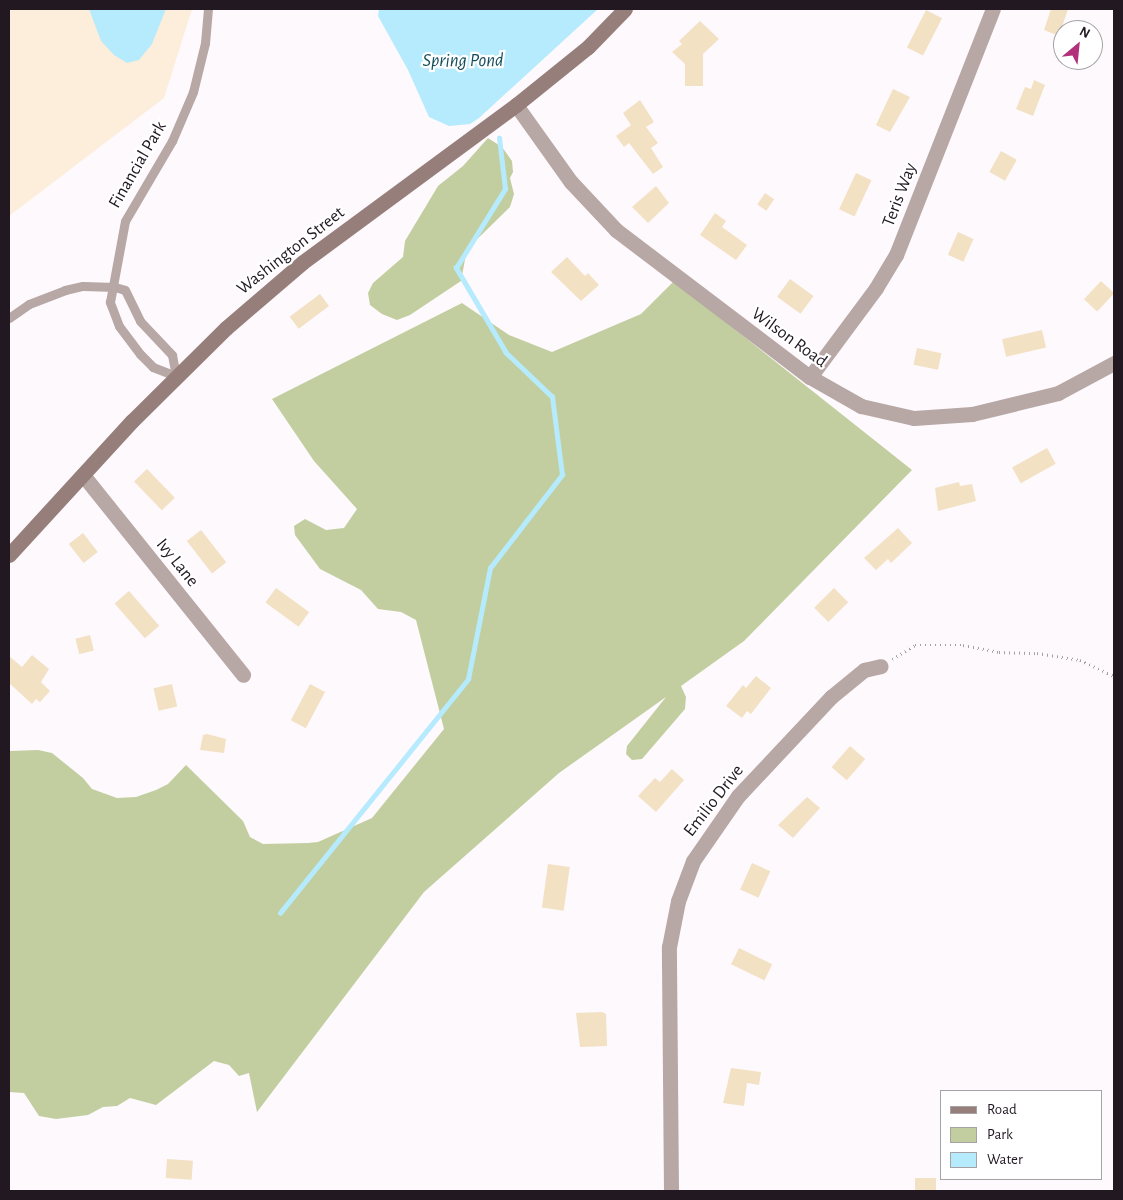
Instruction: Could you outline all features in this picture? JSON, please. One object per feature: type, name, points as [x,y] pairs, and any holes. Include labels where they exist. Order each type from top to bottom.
[{"type":"main road","name":"Washington Street","points":[[9,555],[176,376],[226,328],[304,262],[516,105],[588,46],[625,9]]},
{"type":"street","name":"Teris Way","points":[[810,377],[876,288],[896,255],[993,9]]},
{"type":"street","name":"Wilson Road","points":[[516,105],[566,176],[606,220],[650,258],[810,377],[861,406],[896,415],[933,418],[972,414],[1058,393],[1114,363]]},
{"type":"street","name":"Ivy Lane","points":[[83,474],[243,675]]},
{"type":"street","name":"Emilio Drive","points":[[671,1191],[669,947],[678,901],[693,861],[713,828],[738,796],[831,697],[864,670],[881,666]]},
{"type":"lane","name":"Financial Park","points":[[176,376],[153,367],[119,326],[110,302],[115,287],[125,221],[172,141],[193,92],[205,43],[208,9]]},
{"type":"lane","points":[[9,318],[30,304],[65,290],[83,286],[115,287],[124,290],[140,321],[172,354],[176,376]]},
{"type":"path","points":[[881,666],[915,646],[963,645],[1000,652],[1037,653],[1080,660],[1114,676]]},
{"type":"shaded area","points":[[9,9],[192,9],[164,98],[9,216]]},
{"type":"green space","points":[[488,138],[502,147],[512,161],[513,172],[510,178],[514,194],[510,207],[467,249],[461,281],[410,315],[397,320],[382,314],[370,305],[368,293],[373,283],[403,257],[405,241],[438,186],[463,166]]},
{"type":"green space","points":[[674,281],[912,470],[744,641],[681,686],[686,697],[685,709],[642,759],[632,760],[626,754],[627,746],[666,697],[559,773],[424,892],[257,1112],[249,1073],[239,1076],[229,1065],[214,1061],[156,1105],[130,1098],[117,1106],[103,1107],[88,1115],[56,1119],[39,1116],[24,1093],[9,1092],[9,751],[38,750],[52,753],[83,778],[92,789],[117,798],[136,797],[156,790],[168,784],[186,765],[243,821],[250,837],[263,844],[308,843],[318,842],[372,818],[444,729],[416,620],[401,612],[378,609],[361,590],[320,569],[295,535],[294,526],[305,519],[326,530],[344,528],[357,509],[314,461],[272,399],[462,303],[509,335],[552,352],[641,314]]},
{"type":"water","points":[[89,9],[166,9],[152,44],[139,60],[127,63],[114,55],[101,41]]},
{"type":"water","name":"Spring Pond","points":[[379,9],[598,9],[479,118],[470,124],[449,126],[429,117],[408,70],[378,16]]},
{"type":"building","points":[[1051,9],[1068,9],[1064,20],[1053,20],[1053,34],[1044,30]]},
{"type":"building","points":[[926,10],[942,18],[923,56],[907,47]]},
{"type":"building","points":[[700,21],[719,39],[703,54],[703,86],[685,86],[685,64],[672,52],[682,44],[679,41]]},
{"type":"building","points":[[1034,80],[1045,85],[1033,116],[1016,109],[1025,87],[1031,89]]},
{"type":"building","points":[[893,89],[910,97],[890,132],[876,125]]},
{"type":"building","points":[[640,100],[654,122],[646,127],[658,143],[651,148],[663,167],[653,174],[629,143],[624,147],[616,136],[631,125],[623,113]]},
{"type":"building","points":[[1001,151],[1017,160],[1005,181],[989,172]]},
{"type":"building","points":[[856,173],[871,180],[855,216],[839,209]]},
{"type":"building","points":[[656,186],[669,203],[648,223],[632,207]]},
{"type":"building","points":[[765,193],[774,199],[766,211],[757,205]]},
{"type":"building","points":[[715,213],[726,221],[722,227],[747,245],[736,260],[700,235]]},
{"type":"building","points":[[958,232],[974,239],[963,262],[948,255]]},
{"type":"building","points":[[567,257],[585,276],[588,273],[599,285],[581,301],[551,272]]},
{"type":"building","points":[[790,279],[813,296],[801,314],[777,297]]},
{"type":"building","points":[[1101,281],[1114,293],[1097,312],[1084,299]]},
{"type":"building","points":[[320,294],[329,306],[299,329],[290,317]]},
{"type":"building","points":[[1042,330],[1046,348],[1006,357],[1002,339]]},
{"type":"building","points":[[917,348],[941,353],[938,370],[913,365]]},
{"type":"building","points":[[1047,448],[1056,464],[1021,483],[1012,467]]},
{"type":"building","points":[[147,469],[175,498],[162,510],[134,482]]},
{"type":"building","points":[[959,482],[960,486],[972,484],[976,501],[938,511],[935,488]]},
{"type":"building","points":[[898,528],[912,543],[891,563],[888,559],[876,570],[864,558]]},
{"type":"building","points":[[201,530],[226,562],[212,573],[187,541]]},
{"type":"building","points":[[83,533],[98,552],[84,563],[69,544]]},
{"type":"building","points":[[276,588],[309,612],[299,627],[265,603]]},
{"type":"building","points":[[834,588],[848,602],[828,622],[814,608]]},
{"type":"building","points":[[129,591],[159,626],[145,638],[115,603]]},
{"type":"building","points":[[90,635],[94,651],[79,654],[75,639]]},
{"type":"building","points":[[32,655],[49,669],[41,682],[50,691],[40,702],[36,699],[32,704],[9,683],[9,656],[22,667]]},
{"type":"building","points":[[756,676],[771,688],[751,714],[747,711],[742,718],[726,706],[743,685],[746,688]]},
{"type":"building","points":[[172,684],[177,706],[159,711],[153,688]]},
{"type":"building","points":[[310,684],[325,692],[306,728],[291,720]]},
{"type":"building","points":[[207,734],[226,739],[224,753],[200,750],[203,735]]},
{"type":"building","points":[[850,746],[865,759],[847,780],[832,767]]},
{"type":"building","points":[[672,769],[684,780],[656,812],[638,796],[655,778],[660,782]]},
{"type":"building","points":[[807,797],[820,808],[793,838],[778,825]]},
{"type":"building","points":[[752,863],[770,871],[758,898],[740,889]]},
{"type":"building","points":[[548,864],[570,867],[564,911],[542,908]]},
{"type":"building","points":[[739,948],[772,964],[764,980],[731,964]]},
{"type":"building","points":[[602,1012],[606,1014],[607,1046],[580,1047],[576,1013]]},
{"type":"building","points":[[731,1068],[761,1072],[759,1085],[747,1083],[744,1106],[723,1103]]},
{"type":"building","points":[[167,1159],[193,1161],[192,1180],[166,1178]]},
{"type":"building","points":[[915,1178],[936,1178],[936,1191],[915,1191]]},
{"type":"waterway","points":[[280,913],[468,679],[490,568],[562,475],[552,397],[506,353],[456,268],[505,189],[499,138]]}]
